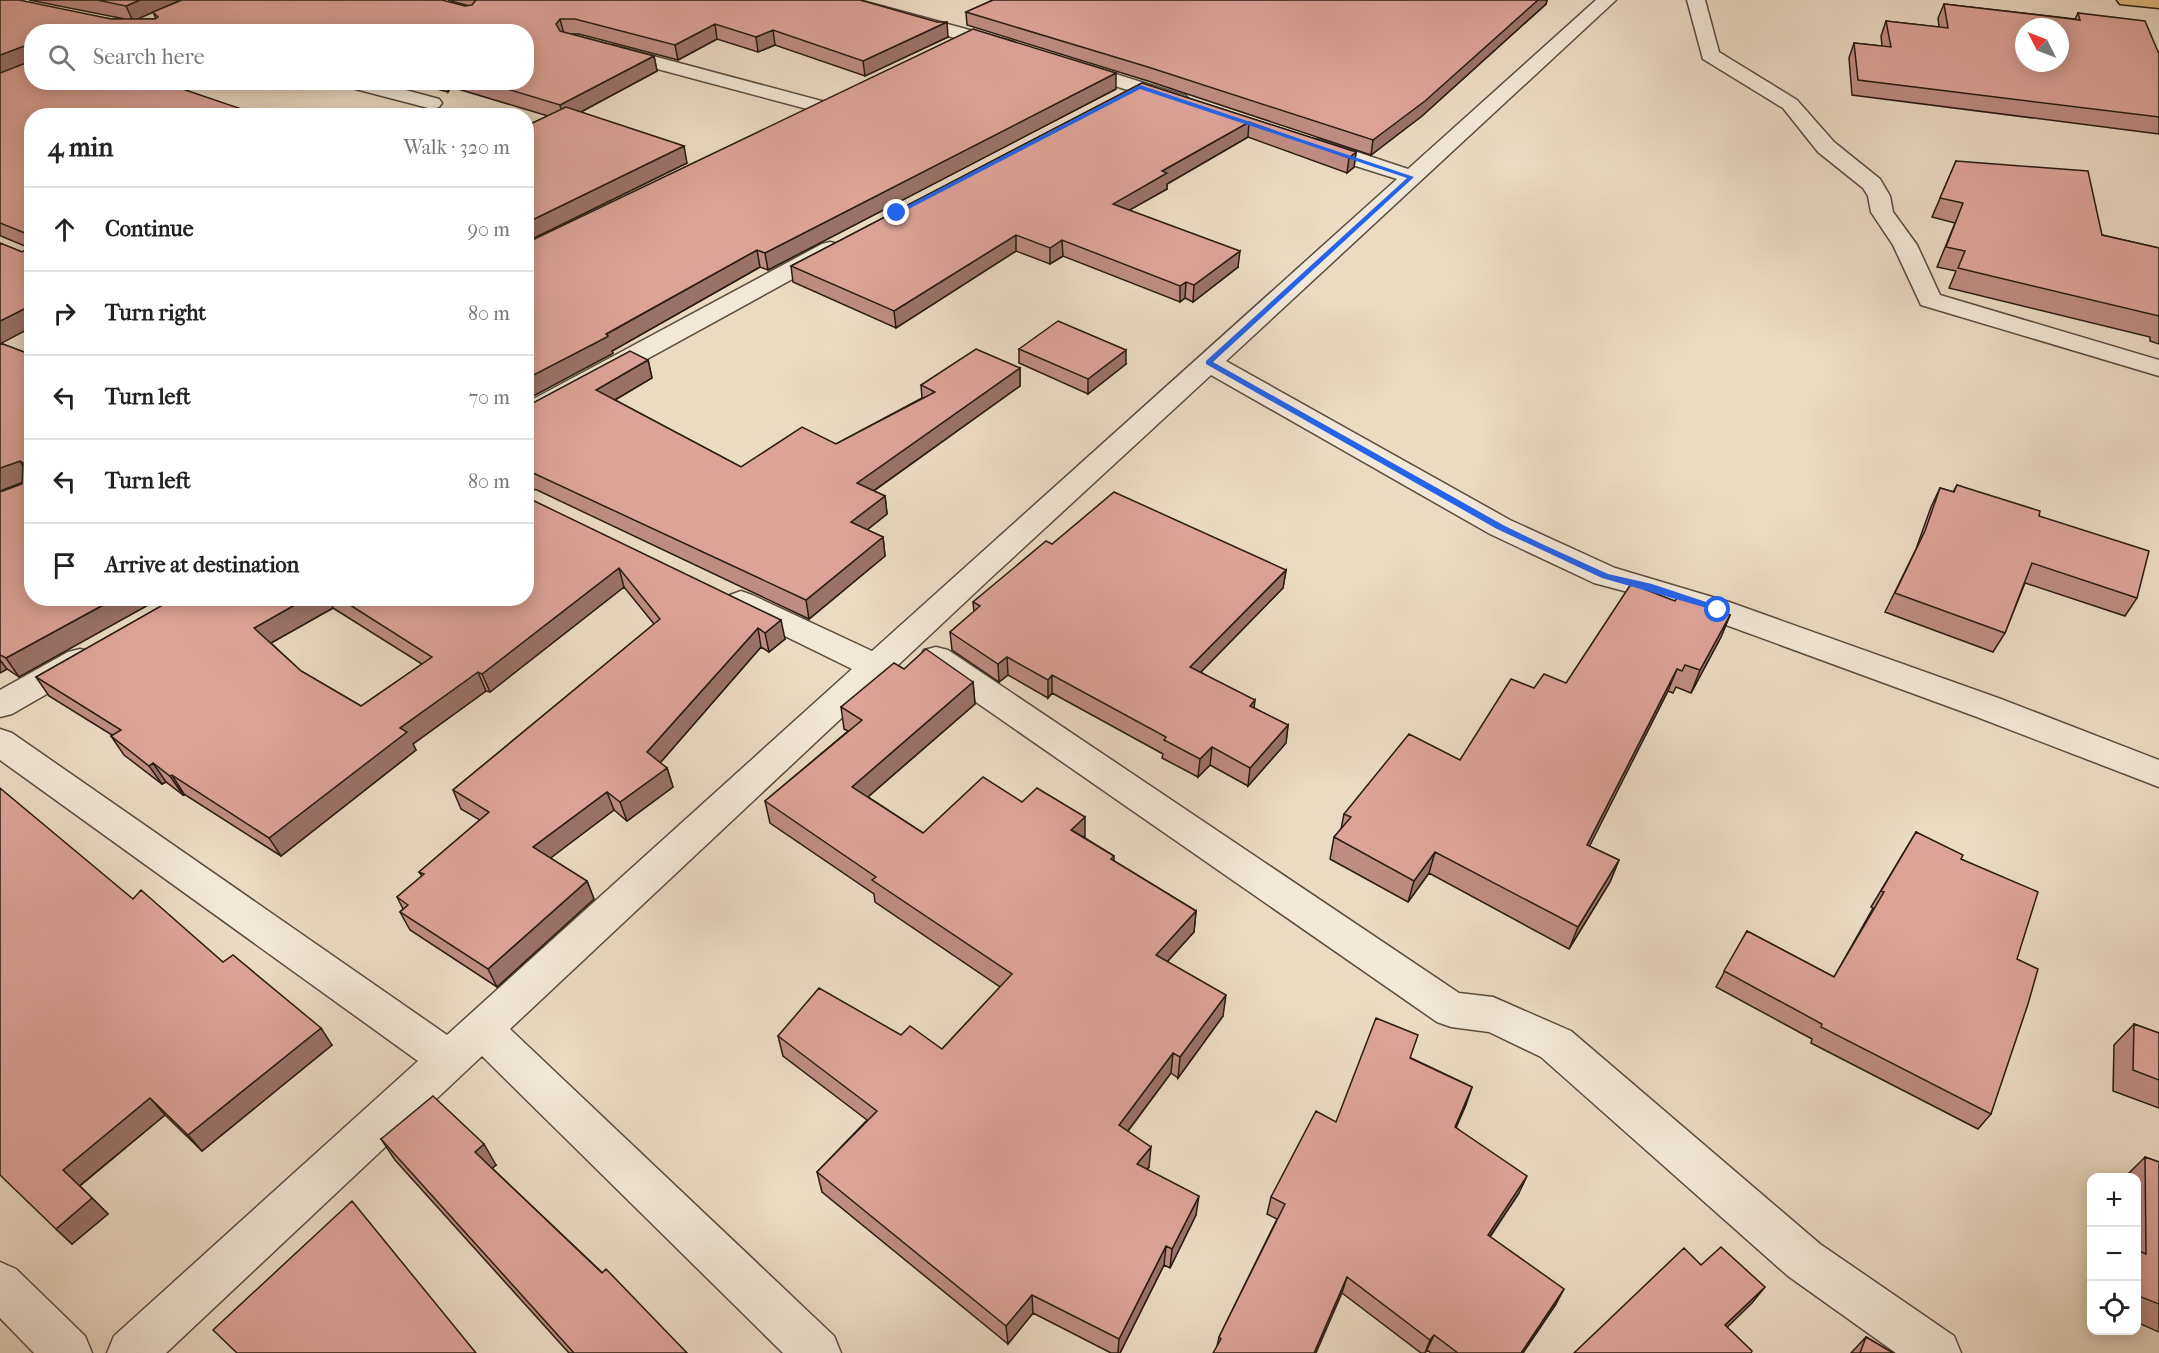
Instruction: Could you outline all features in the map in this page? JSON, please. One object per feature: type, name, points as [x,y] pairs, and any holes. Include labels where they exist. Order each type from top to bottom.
[{"type":"main road","points":[[2126,0],[2159,3]]},
{"type":"street","points":[[842,0],[864,8],[973,35],[1029,52]]},
{"type":"street","points":[[131,1353],[1208,362],[1607,0]]},
{"type":"street","points":[[1696,0],[1710,55],[1790,104],[1826,147],[1872,184],[1879,196],[1882,212],[1905,245],[1930,300],[2159,368]]},
{"type":"street","points":[[941,51],[973,35]]},
{"type":"street","points":[[594,46],[822,107]]},
{"type":"street","points":[[1051,59],[1196,106]]},
{"type":"street","points":[[1108,104],[1140,87]]},
{"type":"street","points":[[382,90],[432,103]]},
{"type":"street","points":[[796,119],[844,97]]},
{"type":"street","points":[[1298,140],[1411,177]]},
{"type":"street","points":[[534,410],[845,241]]},
{"type":"street","points":[[1208,362],[1500,527],[1605,576],[1648,586],[1718,610],[1989,708],[2159,774]]},
{"type":"street","points":[[717,590],[876,667]]},
{"type":"street","points":[[907,638],[1451,1010],[1493,1015],[1556,1044],[1804,1260],[1937,1353]]},
{"type":"street","points":[[0,705],[101,649]]},
{"type":"street","points":[[0,742],[449,1060]]},
{"type":"street","points":[[482,1029],[817,1353]]},
{"type":"street","points":[[0,1285],[68,1353]]},
{"type":"building","points":[[0,0],[19,0],[111,19],[155,19],[158,17],[153,12],[182,0],[442,0],[465,6],[472,5],[476,0],[860,0],[937,22],[947,22],[863,61],[773,30],[756,37],[715,24],[675,45],[575,19],[560,19],[556,24],[560,31],[654,56],[560,105],[510,90],[534,90],[534,24],[24,24],[24,46],[0,55]]},
{"type":"building","points":[[97,0],[140,0],[126,6]]},
{"type":"building","points":[[993,0],[1538,0],[1425,101],[1373,140],[1148,67],[966,12]]},
{"type":"building","points":[[1944,4],[2063,18],[2015,18],[2015,72],[2069,72],[2069,19],[2080,20],[2078,13],[2145,21],[2159,54],[2159,117],[1858,80],[1854,43],[1891,47],[1886,21],[1948,28]]},
{"type":"building","points":[[973,29],[1116,73],[765,253],[757,250],[606,334],[608,336],[605,338],[534,375],[534,239]]},
{"type":"building","points":[[24,64],[24,90],[186,90],[238,108],[24,108],[24,233],[0,223],[0,73]]},
{"type":"building","points":[[1142,83],[1356,152],[1349,158],[1249,122],[1162,171],[1167,173],[1113,204],[1240,251],[1194,285],[1186,282],[1180,286],[1062,240],[1050,248],[1016,235],[894,311],[791,266]]},
{"type":"building","points":[[566,107],[684,146],[534,219],[534,122]]},
{"type":"building","points":[[1956,161],[2088,171],[2102,235],[2159,248],[2159,316],[1958,268],[1965,251],[1946,247],[1963,203],[1940,198]]},
{"type":"building","points":[[0,243],[22,252],[24,251],[24,309],[0,321]]},
{"type":"building","points":[[1058,321],[1126,350],[1088,379],[1019,349]]},
{"type":"building","points":[[0,343],[24,352],[24,606],[101,606],[6,658],[0,655],[0,492],[22,484],[23,463],[20,461],[0,468]]},
{"type":"building","points":[[976,349],[1020,368],[857,483],[885,496],[851,522],[883,537],[806,600],[534,473],[534,402],[630,351],[648,360],[596,390],[741,467],[802,427],[836,444],[935,392],[921,385]]},
{"type":"building","points":[[1957,485],[2040,511],[2039,516],[2149,551],[2137,598],[2032,563],[2005,633],[1895,593],[1925,531],[1940,488],[1954,492]]},
{"type":"building","points":[[1114,492],[1286,570],[1190,667],[1255,700],[1250,706],[1288,725],[1250,768],[1212,747],[1200,759],[1164,740],[1166,737],[1052,675],[1048,680],[1007,657],[998,664],[950,632],[980,606],[973,602],[1046,541],[1052,544]]},
{"type":"building","points":[[534,501],[781,620],[765,633],[758,628],[647,752],[667,768],[620,802],[607,792],[533,847],[587,881],[488,969],[400,912],[408,905],[397,897],[424,874],[419,872],[489,812],[453,790],[660,619],[619,568],[482,674],[478,672],[400,728],[407,732],[269,838],[153,763],[149,766],[111,736],[121,730],[36,677],[161,606],[293,606],[254,628],[301,671],[361,706],[432,657],[352,606],[534,606]]},
{"type":"building","points":[[1631,584],[1675,601],[1678,595],[1730,615],[1700,670],[1685,665],[1682,671],[1677,669],[1587,845],[1619,860],[1578,927],[1435,852],[1414,881],[1334,837],[1351,817],[1344,814],[1409,734],[1460,760],[1511,679],[1534,688],[1544,674],[1566,683]]},
{"type":"building","points":[[926,649],[973,682],[852,787],[923,833],[983,777],[1022,802],[1037,788],[1085,817],[1071,830],[1114,856],[1111,859],[1196,911],[1156,955],[1226,995],[1180,1057],[1173,1053],[1119,1125],[1151,1147],[1137,1164],[1199,1196],[1172,1249],[1166,1246],[1119,1339],[1032,1295],[1006,1326],[817,1172],[877,1111],[778,1036],[819,988],[901,1035],[910,1026],[942,1049],[1012,974],[872,880],[876,877],[765,801],[862,720],[841,707],[894,663],[904,669]]},
{"type":"building","points":[[0,788],[133,899],[141,890],[223,962],[233,955],[321,1028],[188,1135],[150,1098],[63,1170],[92,1198],[56,1229],[0,1175]]},
{"type":"building","points":[[1916,832],[1963,855],[1961,859],[2038,892],[2017,959],[2038,969],[1991,1114],[1821,1027],[1822,1024],[1724,971],[1747,931],[1834,977]]},
{"type":"building","points":[[1376,1018],[1418,1035],[1410,1058],[1472,1087],[1455,1127],[1527,1176],[1488,1235],[1564,1289],[1521,1353],[1458,1353],[1434,1335],[1430,1340],[1347,1277],[1314,1353],[1213,1353],[1285,1204],[1271,1197],[1316,1111],[1336,1122]]},
{"type":"building","points":[[2134,1024],[2159,1033],[2159,1080],[2133,1070]]},
{"type":"building","points":[[433,1096],[484,1144],[475,1152],[602,1273],[606,1269],[687,1353],[574,1353],[381,1139]]},
{"type":"building","points":[[2145,1157],[2159,1162],[2159,1304],[2141,1297],[2141,1252],[2146,1254]]},
{"type":"building","points":[[352,1201],[476,1353],[237,1353],[213,1330]]},
{"type":"building","points":[[1721,1247],[1765,1287],[1725,1325],[1752,1351],[1751,1353],[1574,1353],[1684,1248],[1701,1265]]},
{"type":"building","points":[[1866,1337],[1893,1353],[1860,1353]]},
{"type":"route","points":[[897,213],[1140,87],[1411,177],[1208,362],[1500,527],[1539,546],[1605,576],[1648,586],[1718,610]]}]
